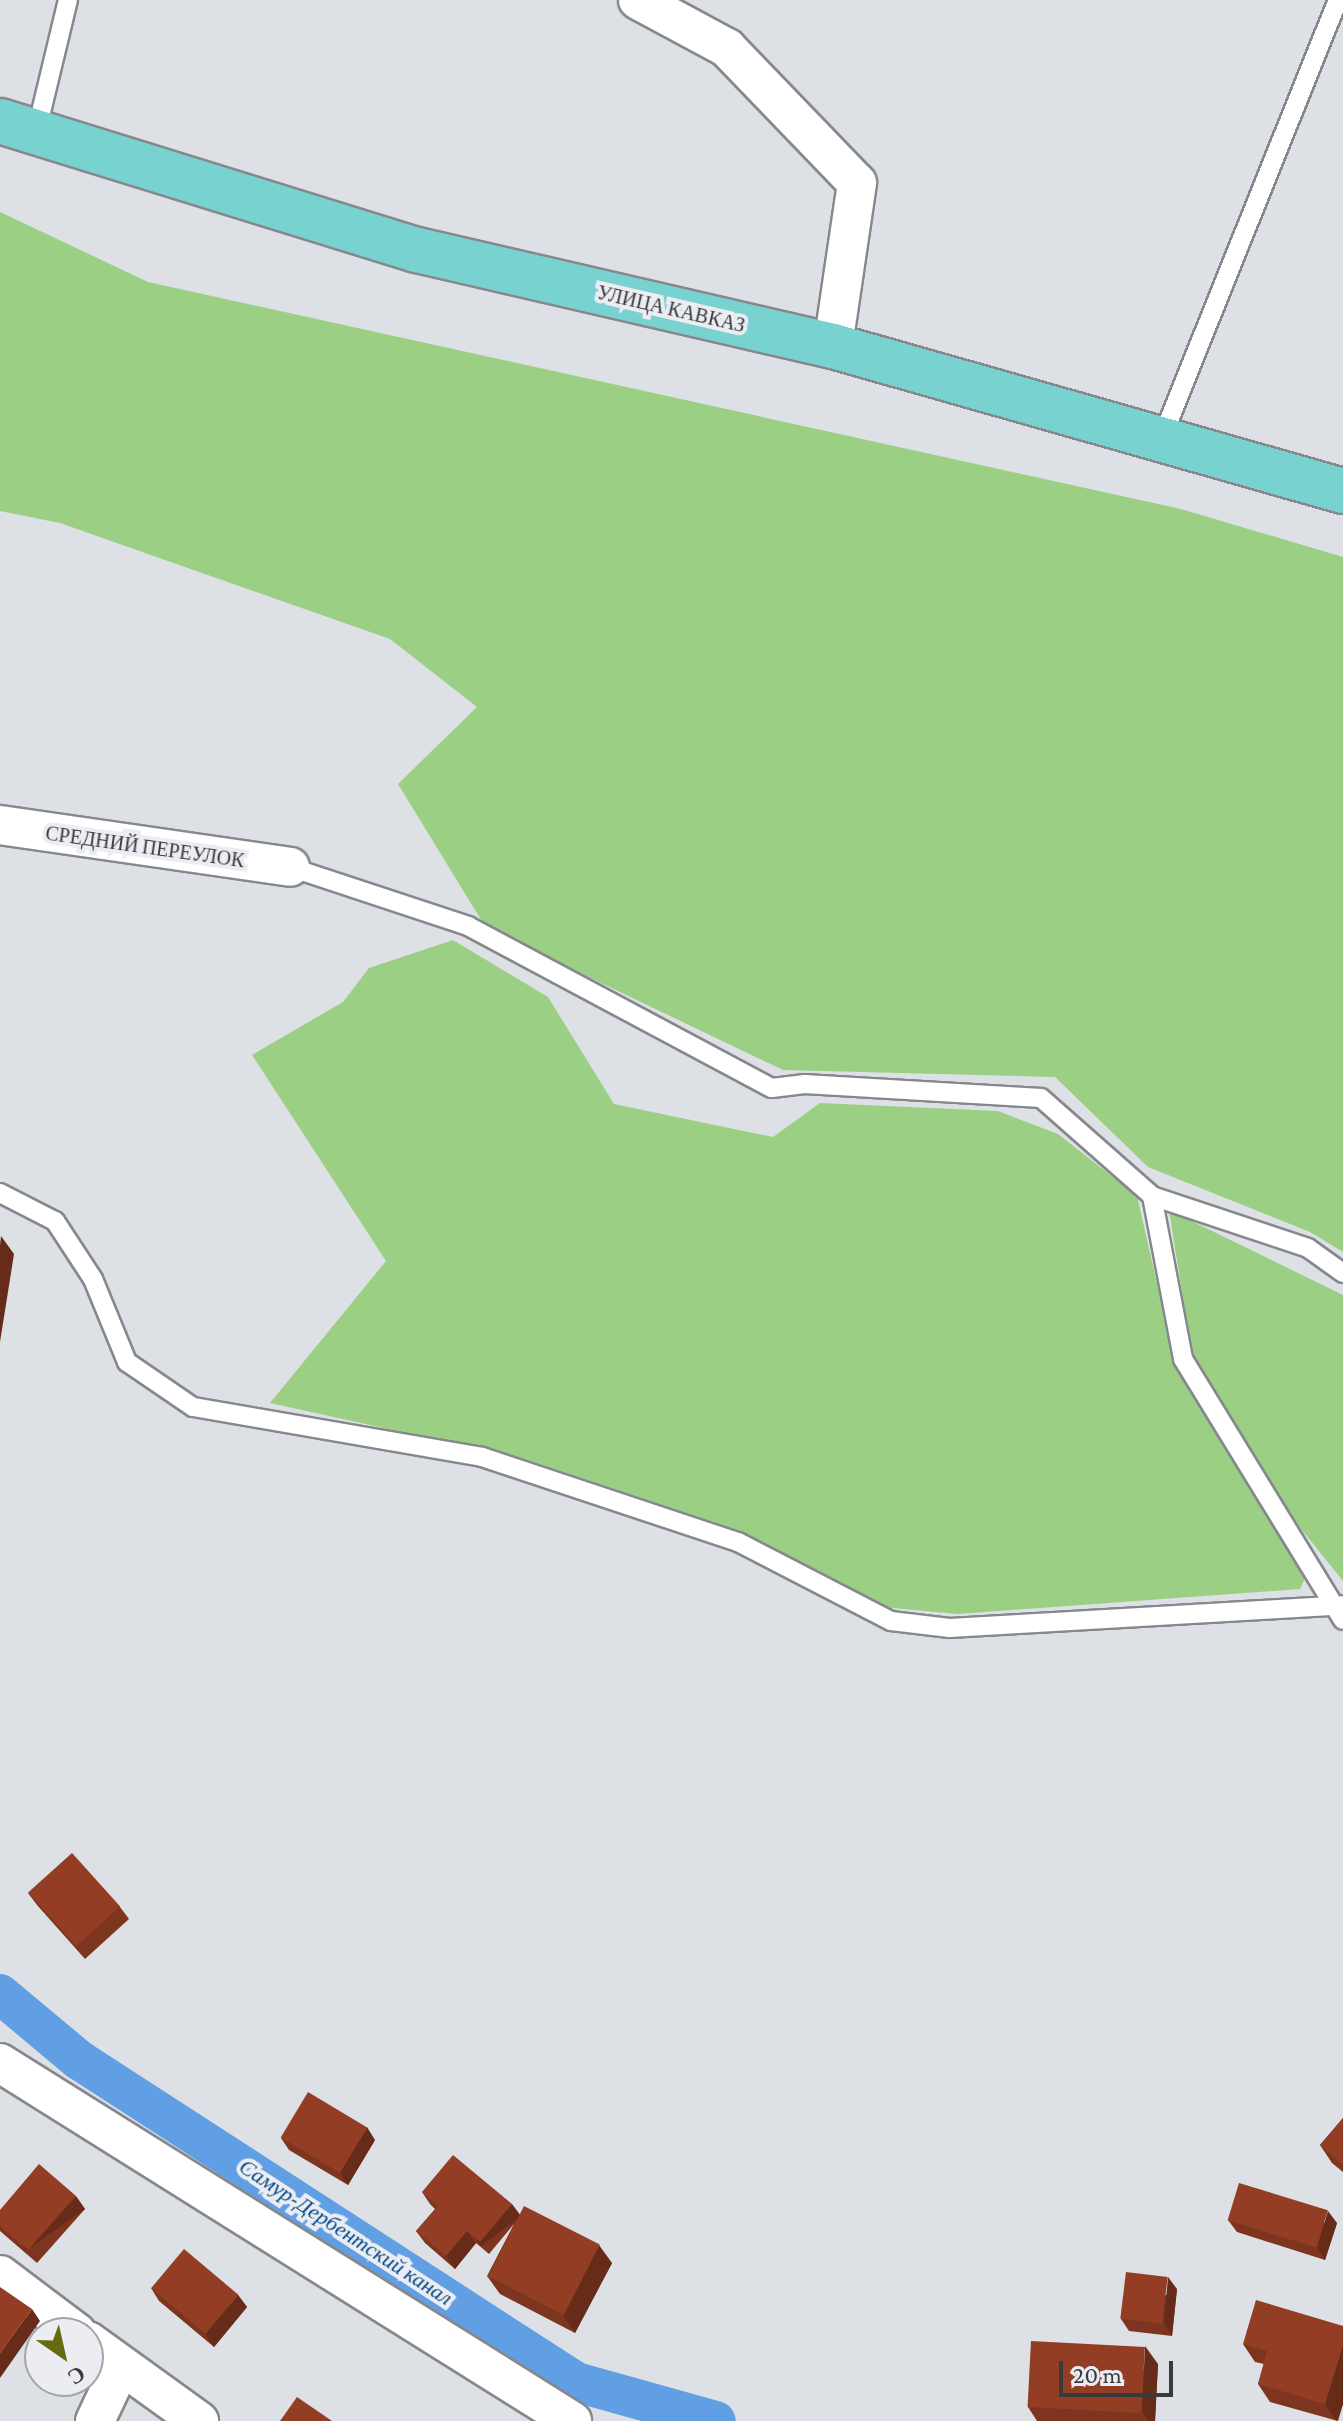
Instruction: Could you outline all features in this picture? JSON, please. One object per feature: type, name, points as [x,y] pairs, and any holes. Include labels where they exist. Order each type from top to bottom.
[{"type":"highway","name":"УЛИЦА КАВКАЗ","points":[[18,128],[417,250],[833,346],[1163,435],[1343,491]]},
{"type":"street","points":[[638,0],[727,48],[857,183],[833,346]]},
{"type":"street","name":"СРЕДНИЙ ПЕРЕУЛОК","points":[[0,825],[290,867]]},
{"type":"street","points":[[0,2063],[572,2421]]},
{"type":"street","points":[[0,2275],[56,2317]]},
{"type":"street","points":[[104,2353],[199,2421]]},
{"type":"street","points":[[95,2421],[121,2366]]},
{"type":"lane","points":[[18,128],[68,0]]},
{"type":"lane","points":[[1163,435],[1338,0]]},
{"type":"lane","points":[[290,867],[468,926],[772,1088],[805,1084],[1041,1098],[1152,1196],[1308,1248],[1343,1273]]},
{"type":"lane","points":[[0,1193],[55,1221],[93,1279],[127,1362],[193,1407],[482,1457],[738,1542],[891,1621],[950,1628],[1341,1610],[1183,1359],[1152,1196]]},
{"type":"green space","points":[[0,212],[148,282],[1181,509],[1343,557],[1343,1252],[1310,1232],[1148,1167],[1055,1077],[783,1070],[486,928],[398,784],[477,707],[390,639],[60,523],[0,511]]},
{"type":"green space","points":[[453,940],[548,997],[614,1104],[773,1137],[820,1103],[998,1111],[1058,1134],[1137,1196],[1175,1362],[1307,1574],[1300,1589],[958,1614],[882,1607],[743,1532],[525,1459],[270,1403],[386,1261],[252,1055],[343,1002],[369,968]]},
{"type":"green space","points":[[1169,1210],[1343,1295],[1343,1581],[1269,1489],[1192,1356]]},
{"type":"building","points":[[72,1853],[120,1907],[76,1946],[28,1892]]},
{"type":"building","points":[[308,2092],[367,2128],[340,2173],[281,2137]]},
{"type":"building","points":[[1343,2118],[1343,2165],[1320,2145]]},
{"type":"building","points":[[453,2155],[512,2204],[480,2242],[467,2231],[446,2256],[416,2231],[438,2206],[422,2192]]},
{"type":"building","points":[[39,2164],[76,2196],[28,2250],[0,2226],[0,2210]]},
{"type":"building","points":[[1239,2183],[1328,2210],[1317,2247],[1228,2220]]},
{"type":"building","points":[[524,2206],[600,2245],[564,2315],[488,2276]]},
{"type":"building","points":[[184,2249],[238,2295],[206,2334],[151,2288]]},
{"type":"building","points":[[1126,2272],[1168,2277],[1162,2324],[1120,2319]]},
{"type":"building","points":[[0,2287],[32,2309],[0,2353]]},
{"type":"building","points":[[1256,2300],[1343,2326],[1343,2345],[1325,2404],[1258,2384],[1267,2351],[1243,2344]]},
{"type":"building","points":[[1031,2341],[1145,2347],[1141,2413],[1028,2407]]},
{"type":"building","points":[[297,2397],[332,2421],[280,2421]]},
{"type":"waterway","name":"Самур-Дербентский канал","points":[[0,1994],[79,2060],[576,2382],[716,2421]]}]
